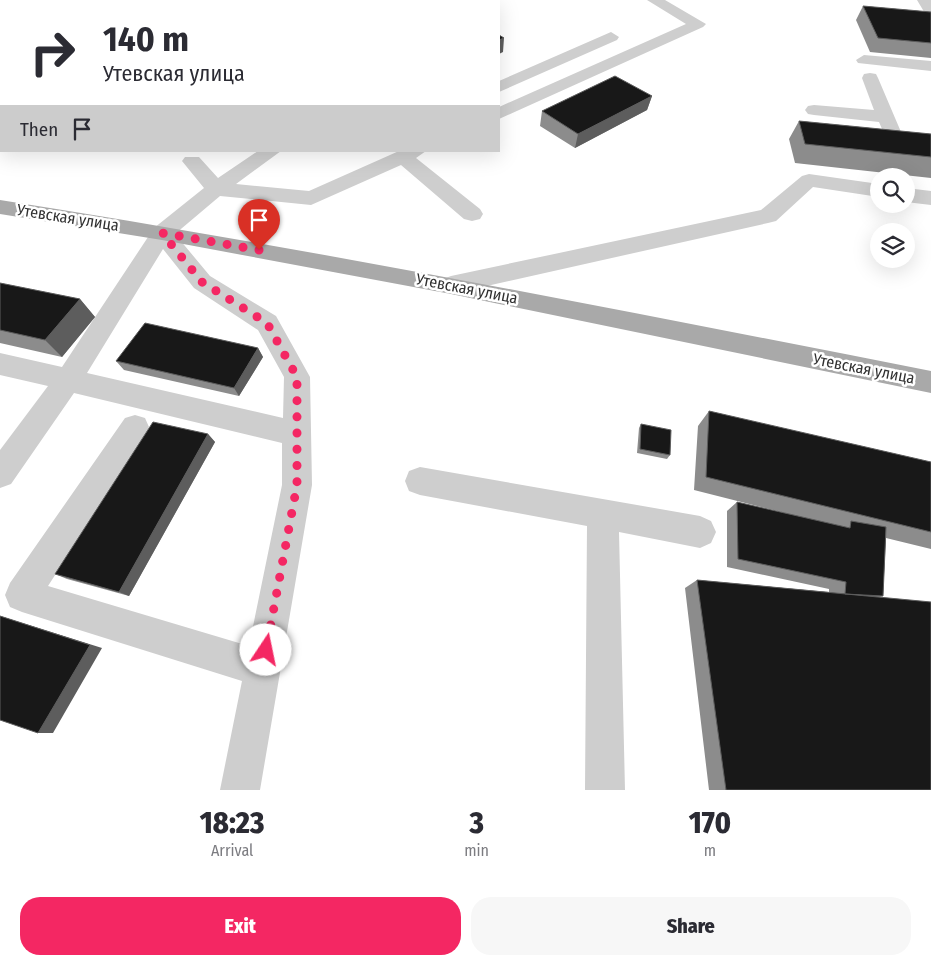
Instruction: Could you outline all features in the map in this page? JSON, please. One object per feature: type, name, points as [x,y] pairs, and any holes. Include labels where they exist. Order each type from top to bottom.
[{"type":"main road","name":"Утевская улица","points":[[0,206],[451,285],[931,382]]},
{"type":"street","points":[[500,114],[698,24],[654,0]]},
{"type":"street","points":[[924,0],[931,12]]},
{"type":"street","points":[[500,87],[611,37]]},
{"type":"street","points":[[893,142],[867,69],[931,66]]},
{"type":"street","points":[[814,110],[886,118]]},
{"type":"street","points":[[0,474],[68,380],[162,233],[216,189],[271,152]]},
{"type":"street","points":[[192,162],[216,189],[311,198],[410,154],[472,214]]},
{"type":"street","points":[[451,285],[768,216],[809,180],[870,190]]},
{"type":"street","points":[[915,196],[931,198]]},
{"type":"street","points":[[162,233],[202,282],[267,323],[297,377],[297,485],[240,790]]},
{"type":"street","points":[[0,364],[297,434]]},
{"type":"street","points":[[135,427],[11,594],[263,668]]},
{"type":"street","points":[[420,481],[700,532]]},
{"type":"street","points":[[603,514],[605,790]]},
{"type":"building","points":[[863,6],[931,12],[931,43],[878,38]]},
{"type":"building","points":[[615,76],[652,96],[578,134],[542,111]]},
{"type":"building","points":[[799,121],[931,134],[931,157],[805,144]]},
{"type":"building","points":[[0,283],[80,299],[45,340],[0,330]]},
{"type":"building","points":[[145,323],[258,348],[234,388],[116,361]]},
{"type":"building","points":[[709,411],[931,462],[931,532],[706,477]]},
{"type":"building","points":[[153,422],[208,434],[119,592],[55,574]]},
{"type":"building","points":[[641,424],[671,430],[670,455],[640,449]]},
{"type":"building","points":[[737,502],[850,528],[851,521],[886,527],[883,596],[845,594],[846,582],[738,559]]},
{"type":"building","points":[[697,580],[931,602],[931,790],[726,790]]},
{"type":"building","points":[[0,616],[90,645],[38,733],[0,720]]},
{"type":"route","points":[[259,250],[162,233],[202,282],[267,323],[297,377],[297,485],[266,650]]}]
